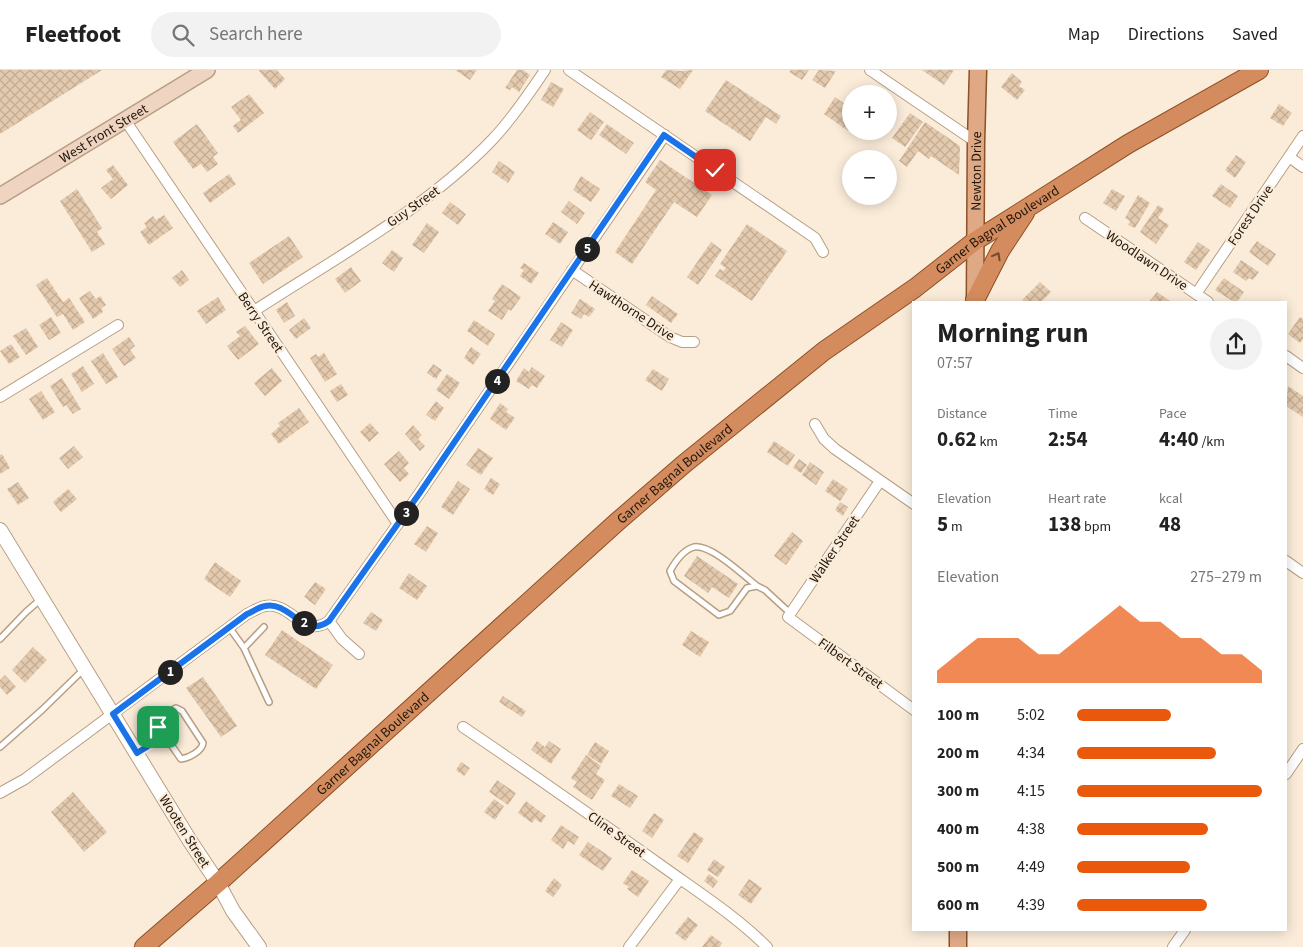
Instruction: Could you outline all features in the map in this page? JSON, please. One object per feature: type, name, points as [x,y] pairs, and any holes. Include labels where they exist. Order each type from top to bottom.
[{"type":"highway","name":"Garner Bagnal Boulevard","points":[[144,947],[218,883],[617,522],[684,464],[824,352],[914,288],[975,241],[1128,144],[1259,70]]},
{"type":"highway","points":[[975,301],[1000,251],[1029,207]]},
{"type":"main road","name":"West Front Street","points":[[0,196],[207,70]]},
{"type":"main road","name":"Newton Drive","points":[[975,301],[978,70]]},
{"type":"main road","points":[[958,931],[958,947]]},
{"type":"street","name":"Guy Street","points":[[254,311],[399,217],[449,181],[493,139],[545,70]]},
{"type":"street","points":[[569,70],[815,238],[823,252]]},
{"type":"street","points":[[870,70],[976,142]]},
{"type":"street","name":"Berry Street","points":[[125,120],[398,524]]},
{"type":"street","points":[[0,793],[25,778],[247,614],[264,606],[277,606],[312,628],[322,627],[329,621],[398,524],[664,135]]},
{"type":"street","name":"Forest Drive","points":[[1196,294],[1303,136]]},
{"type":"street","points":[[1289,157],[1303,166]]},
{"type":"street","name":"Woodlawn Drive","points":[[1086,218],[1206,301]]},
{"type":"street","name":"Hawthorne Drive","points":[[572,270],[670,336],[682,342],[694,342]]},
{"type":"street","points":[[0,397],[118,325]]},
{"type":"street","points":[[1287,357],[1303,368]]},
{"type":"street","points":[[815,424],[824,438],[835,449],[912,503]]},
{"type":"street","name":"Walker Street","points":[[789,616],[880,481]]},
{"type":"street","name":"Wooten Street","points":[[0,530],[218,883],[233,911],[259,947]]},
{"type":"street","points":[[1287,562],[1303,573]]},
{"type":"street","name":"Filbert Street","points":[[789,616],[912,708]]},
{"type":"street","points":[[329,621],[342,639],[359,654]]},
{"type":"street","name":"Cline Street","points":[[463,727],[572,801],[680,879],[750,931],[767,947]]},
{"type":"street","points":[[1290,761],[1303,749]]},
{"type":"street","points":[[629,947],[680,879]]},
{"type":"street","points":[[1174,947],[1184,931]]},
{"type":"lane","points":[[758,586],[747,588],[730,611],[719,615],[674,581],[670,571],[677,558],[693,547],[705,547],[765,590],[789,616]]},
{"type":"lane","points":[[0,639],[42,598]]},
{"type":"lane","points":[[229,627],[244,648],[269,702]]},
{"type":"lane","points":[[244,648],[264,627]]},
{"type":"lane","points":[[0,748],[85,668]]},
{"type":"lane","points":[[176,708],[182,711],[204,742],[199,751],[181,759],[164,736],[158,727],[158,719],[176,708]]},
{"type":"lane","points":[[137,753],[164,736]]},
{"type":"building","points":[[0,70],[102,70],[0,134]]},
{"type":"building","points":[[260,70],[277,70],[285,79],[275,89]]},
{"type":"building","points":[[455,70],[477,70],[470,80]]},
{"type":"building","points":[[517,70],[523,70],[530,75],[519,92],[512,87],[510,90],[505,88]]},
{"type":"building","points":[[666,70],[693,70],[680,89],[661,77]]},
{"type":"building","points":[[791,70],[809,70],[802,80],[789,72]]},
{"type":"building","points":[[819,70],[836,71],[825,88],[812,80]]},
{"type":"building","points":[[922,70],[954,70],[944,85]]},
{"type":"building","points":[[1012,73],[1022,82],[1019,86],[1025,90],[1017,100],[1001,87]]},
{"type":"building","points":[[726,80],[781,116],[776,124],[766,117],[750,141],[705,111]]},
{"type":"building","points":[[551,82],[564,89],[553,107],[541,100]]},
{"type":"building","points":[[249,94],[264,113],[238,133],[233,126],[241,120],[231,107]]},
{"type":"building","points":[[835,97],[842,102],[842,127],[824,114]]},
{"type":"building","points":[[1279,104],[1292,113],[1283,126],[1270,118]]},
{"type":"building","points":[[590,112],[604,122],[591,140],[577,130]]},
{"type":"building","points":[[910,113],[923,122],[905,147],[895,140],[897,140],[897,131]]},
{"type":"building","points":[[925,122],[960,146],[959,175],[931,156],[929,159],[918,151],[907,167],[899,161]]},
{"type":"building","points":[[197,124],[218,153],[213,157],[218,164],[207,172],[201,164],[193,169],[173,142]]},
{"type":"building","points":[[607,124],[634,143],[626,154],[599,135]]},
{"type":"building","points":[[1236,155],[1246,162],[1235,178],[1225,170]]},
{"type":"building","points":[[660,160],[712,195],[697,217],[674,202],[632,264],[615,252],[656,190],[645,182]]},
{"type":"building","points":[[499,161],[515,172],[508,183],[492,172]]},
{"type":"building","points":[[113,165],[128,185],[111,199],[101,188],[113,179],[106,170]]},
{"type":"building","points":[[229,174],[236,184],[210,203],[203,193]]},
{"type":"building","points":[[581,176],[600,189],[591,202],[573,190]]},
{"type":"building","points":[[1221,184],[1238,196],[1230,208],[1212,196]]},
{"type":"building","points":[[77,189],[102,228],[97,232],[105,244],[92,252],[60,201]]},
{"type":"building","points":[[1112,189],[1125,196],[1116,211],[1103,203]]},
{"type":"building","points":[[1138,195],[1150,203],[1135,228],[1128,225],[1130,221],[1125,218]]},
{"type":"building","points":[[569,201],[585,213],[577,224],[561,212]]},
{"type":"building","points":[[450,202],[466,214],[458,225],[442,213]]},
{"type":"building","points":[[1158,205],[1164,209],[1158,218],[1169,225],[1156,244],[1140,232]]},
{"type":"building","points":[[164,215],[173,228],[149,245],[140,232],[147,227],[144,223],[153,216],[156,220]]},
{"type":"building","points":[[553,222],[568,232],[560,244],[545,234]]},
{"type":"building","points":[[427,223],[439,232],[424,253],[412,245]]},
{"type":"building","points":[[747,224],[787,251],[752,301],[715,276],[720,269],[723,271],[726,268],[720,264]]},
{"type":"building","points":[[289,236],[303,257],[263,284],[249,263]]},
{"type":"building","points":[[1257,241],[1276,254],[1268,266],[1249,252]]},
{"type":"building","points":[[711,242],[722,250],[698,285],[687,277]]},
{"type":"building","points":[[1198,242],[1210,250],[1196,270],[1184,262]]},
{"type":"building","points":[[392,250],[403,258],[394,272],[382,263]]},
{"type":"building","points":[[1241,260],[1259,272],[1253,280],[1249,278],[1246,281],[1233,272]]},
{"type":"building","points":[[524,263],[539,273],[531,284],[520,276],[524,270],[520,268]]},
{"type":"building","points":[[351,267],[361,281],[345,293],[335,279]]},
{"type":"building","points":[[182,270],[189,280],[180,287],[172,278]]},
{"type":"building","points":[[47,278],[63,302],[69,298],[85,322],[73,330],[63,314],[57,317],[36,285]]},
{"type":"building","points":[[1224,278],[1244,292],[1238,301],[1232,301],[1215,290]]},
{"type":"building","points":[[1040,282],[1051,292],[1042,301],[1022,300]]},
{"type":"building","points":[[502,284],[521,297],[511,311],[509,309],[502,320],[488,311],[495,301],[492,299]]},
{"type":"building","points":[[90,291],[96,299],[100,296],[106,305],[101,308],[103,312],[93,319],[79,298]]},
{"type":"building","points":[[1157,292],[1170,301],[1150,301]]},
{"type":"building","points":[[652,296],[678,314],[671,323],[646,305]]},
{"type":"building","points":[[218,297],[226,310],[206,324],[197,311]]},
{"type":"building","points":[[580,299],[595,309],[589,317],[584,314],[581,319],[571,313]]},
{"type":"building","points":[[287,302],[295,316],[284,323],[276,310]]},
{"type":"building","points":[[51,317],[61,333],[49,340],[39,325]]},
{"type":"building","points":[[1300,317],[1303,319],[1303,339],[1300,343],[1288,334]]},
{"type":"building","points":[[304,318],[311,328],[296,339],[289,330]]},
{"type":"building","points":[[474,320],[495,334],[488,346],[467,331]]},
{"type":"building","points":[[561,322],[573,330],[562,347],[550,340]]},
{"type":"building","points":[[245,326],[259,344],[238,360],[227,346],[240,336],[236,332]]},
{"type":"building","points":[[26,328],[38,347],[26,355],[13,336]]},
{"type":"building","points":[[129,337],[135,346],[130,350],[136,358],[124,366],[112,349]]},
{"type":"building","points":[[11,344],[20,357],[9,364],[0,351]]},
{"type":"building","points":[[471,347],[481,354],[473,365],[464,358]]},
{"type":"building","points":[[103,353],[118,377],[106,384],[91,361]]},
{"type":"building","points":[[324,353],[337,374],[325,382],[310,358],[316,354],[318,357]]},
{"type":"building","points":[[433,364],[442,370],[436,379],[427,373]]},
{"type":"building","points":[[83,366],[94,384],[82,392],[71,374]]},
{"type":"building","points":[[532,367],[545,376],[537,388],[532,385],[529,389],[516,381],[524,368],[529,372]]},
{"type":"building","points":[[272,368],[282,381],[265,396],[254,383]]},
{"type":"building","points":[[653,369],[669,379],[662,391],[645,380]]},
{"type":"building","points":[[447,374],[460,383],[449,399],[436,390]]},
{"type":"building","points":[[62,378],[81,409],[73,414],[66,405],[63,407],[50,386]]},
{"type":"building","points":[[341,384],[348,395],[337,402],[330,391]]},
{"type":"building","points":[[1288,386],[1303,396],[1303,417],[1287,407]]},
{"type":"building","points":[[41,391],[55,412],[43,420],[29,399]]},
{"type":"building","points":[[436,401],[444,408],[435,421],[426,415]]},
{"type":"building","points":[[500,403],[508,409],[506,412],[515,418],[506,430],[490,419]]},
{"type":"building","points":[[299,408],[309,422],[279,444],[271,434],[280,426],[278,423]]},
{"type":"building","points":[[370,423],[379,433],[369,442],[360,432]]},
{"type":"building","points":[[413,425],[422,435],[418,439],[425,446],[420,451],[405,434]]},
{"type":"building","points":[[774,441],[795,455],[788,466],[767,452]]},
{"type":"building","points":[[74,446],[83,457],[68,469],[59,458]]},
{"type":"building","points":[[478,448],[493,458],[481,475],[466,465]]},
{"type":"building","points":[[399,451],[409,463],[404,468],[409,474],[400,482],[384,464]]},
{"type":"building","points":[[2,454],[10,468],[0,474],[0,455]]},
{"type":"building","points":[[799,459],[807,465],[801,473],[793,468]]},
{"type":"building","points":[[810,462],[824,472],[816,485],[802,475]]},
{"type":"building","points":[[491,478],[500,484],[493,495],[484,489]]},
{"type":"building","points":[[833,479],[848,489],[840,501],[825,491]]},
{"type":"building","points":[[458,481],[470,489],[453,515],[441,507]]},
{"type":"building","points":[[18,482],[29,498],[18,505],[7,489]]},
{"type":"building","points":[[68,489],[77,499],[61,512],[53,502]]},
{"type":"building","points":[[840,502],[848,507],[843,516],[835,510]]},
{"type":"building","points":[[427,526],[438,533],[426,552],[414,544]]},
{"type":"building","points":[[792,532],[803,541],[786,565],[774,556]]},
{"type":"building","points":[[697,556],[738,584],[729,598],[712,587],[708,593],[684,576]]},
{"type":"building","points":[[215,562],[241,581],[230,597],[204,579]]},
{"type":"building","points":[[409,573],[427,586],[417,600],[399,588]]},
{"type":"building","points":[[315,582],[326,589],[315,605],[304,597]]},
{"type":"building","points":[[371,612],[383,620],[376,631],[363,623]]},
{"type":"building","points":[[282,630],[333,665],[316,689],[265,655]]},
{"type":"building","points":[[691,631],[709,642],[700,657],[682,645]]},
{"type":"building","points":[[33,647],[47,660],[25,683],[12,670]]},
{"type":"building","points":[[5,675],[16,687],[7,695],[0,687],[0,680]]},
{"type":"building","points":[[203,677],[237,726],[221,737],[186,688]]},
{"type":"building","points":[[503,696],[526,711],[522,717],[499,702]]},
{"type":"building","points":[[537,741],[545,747],[549,741],[561,749],[551,764],[531,750]]},
{"type":"building","points":[[595,742],[609,751],[601,764],[587,755]]},
{"type":"building","points":[[586,755],[601,766],[596,774],[605,780],[592,800],[573,787],[577,782],[571,778]]},
{"type":"building","points":[[461,762],[470,768],[464,776],[456,770]]},
{"type":"building","points":[[497,780],[516,793],[508,805],[489,792]]},
{"type":"building","points":[[619,784],[638,796],[630,808],[611,796]]},
{"type":"building","points":[[73,792],[107,832],[84,852],[51,812]]},
{"type":"building","points":[[494,799],[504,806],[495,820],[484,812]]},
{"type":"building","points":[[526,801],[546,816],[541,823],[535,819],[532,823],[518,813]]},
{"type":"building","points":[[654,813],[664,820],[652,838],[642,831]]},
{"type":"building","points":[[561,825],[579,837],[574,845],[568,841],[563,849],[551,840]]},
{"type":"building","points":[[694,832],[704,839],[688,863],[677,856]]},
{"type":"building","points":[[588,842],[612,858],[603,871],[579,855]]},
{"type":"building","points":[[714,859],[725,867],[718,877],[707,870]]},
{"type":"building","points":[[632,870],[649,881],[638,897],[627,889],[629,887],[623,883]]},
{"type":"building","points":[[709,874],[718,881],[713,888],[704,881]]},
{"type":"building","points":[[554,878],[562,885],[553,897],[545,891]]},
{"type":"building","points":[[749,879],[762,888],[751,904],[738,895]]},
{"type":"building","points":[[688,917],[698,925],[685,941],[675,933]]},
{"type":"building","points":[[711,935],[722,943],[720,947],[702,947]]},
{"type":"route","points":[[158,727],[164,736],[137,753],[113,714],[247,614],[264,606],[277,606],[312,628],[322,627],[329,621],[419,494],[664,135],[715,170]]}]
